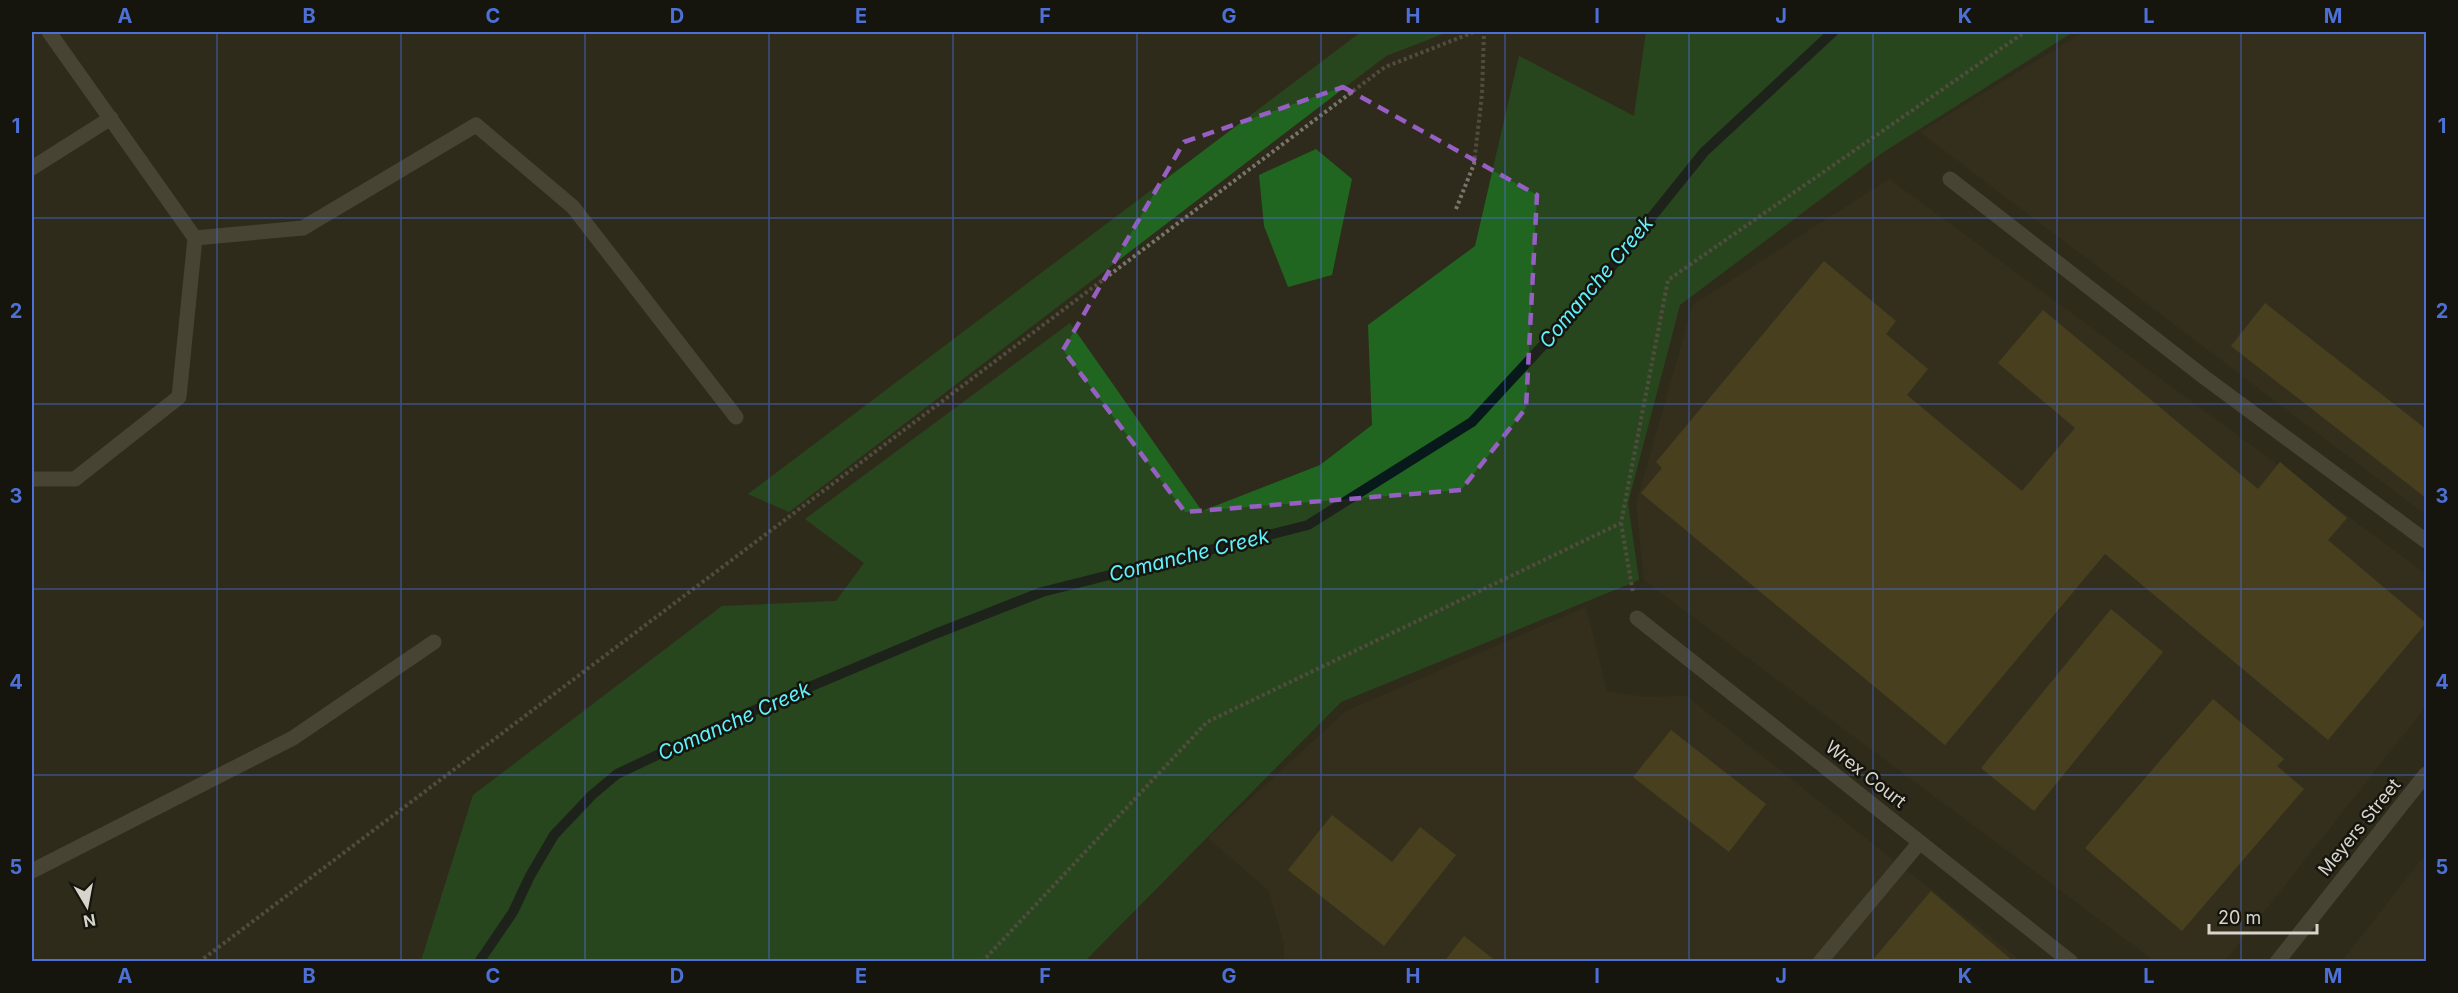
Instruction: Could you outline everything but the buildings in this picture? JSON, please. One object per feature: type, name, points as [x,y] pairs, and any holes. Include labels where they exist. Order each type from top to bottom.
[{"type":"street","points":[[32,479],[75,479],[178,397],[195,238],[49,32]]},
{"type":"street","points":[[32,168],[111,118]]},
{"type":"street","points":[[195,238],[303,228],[476,125],[573,207],[736,417]]},
{"type":"street","points":[[1950,179],[2204,377],[2427,541]]},
{"type":"street","name":"Wrex Court","points":[[1637,618],[2071,962]]},
{"type":"street","points":[[32,871],[293,738],[434,642]]},
{"type":"street","name":"Meyers Street","points":[[2277,962],[2427,774]]},
{"type":"street","points":[[1820,962],[1920,842]]},
{"type":"path","points":[[199,962],[1385,67],[1474,32]]},
{"type":"path","points":[[1456,209],[1473,164],[1482,94],[1484,32]]},
{"type":"path","points":[[1637,618],[1621,523],[1668,280],[2025,32]]},
{"type":"path","points":[[982,962],[1207,722],[1621,523]]},
{"type":"highlighted area","points":[[1343,87],[1537,195],[1526,408],[1461,490],[1185,512],[1063,350],[1184,142]]},
{"type":"shaded area","points":[[2084,32],[2426,32],[2426,515],[1920,132]]},
{"type":"shaded area","points":[[1889,179],[2426,574],[2426,706],[2225,961],[2155,961],[1644,580],[1636,504],[1693,305]]},
{"type":"shaded area","points":[[1586,607],[1607,691],[1645,697],[1686,696],[2021,961],[1284,961],[1284,943],[1269,891],[1208,838],[1346,711]]},
{"type":"shaded area","points":[[2426,854],[2426,961],[2342,961]]},
{"type":"green space","points":[[1361,32],[1448,32],[1386,56],[789,512],[748,494]]},
{"type":"green space","points":[[1646,32],[2073,32],[1882,153],[1680,305],[1628,503],[1639,580],[1341,702],[1085,961],[421,961],[473,795],[722,606],[836,601],[864,563],[805,519],[1070,323],[1202,511],[1320,465],[1372,425],[1368,325],[1475,246],[1519,56],[1634,116]]},
{"type":"green space","points":[[1316,149],[1352,179],[1332,275],[1288,287],[1264,226],[1259,175]]},
{"type":"waterway","name":"Comanche Creek","points":[[479,962],[513,912],[530,876],[554,835],[592,795],[617,774],[736,718],[935,634],[1042,592],[1308,525],[1472,422],[1585,300],[1704,152],[1833,32]]}]
